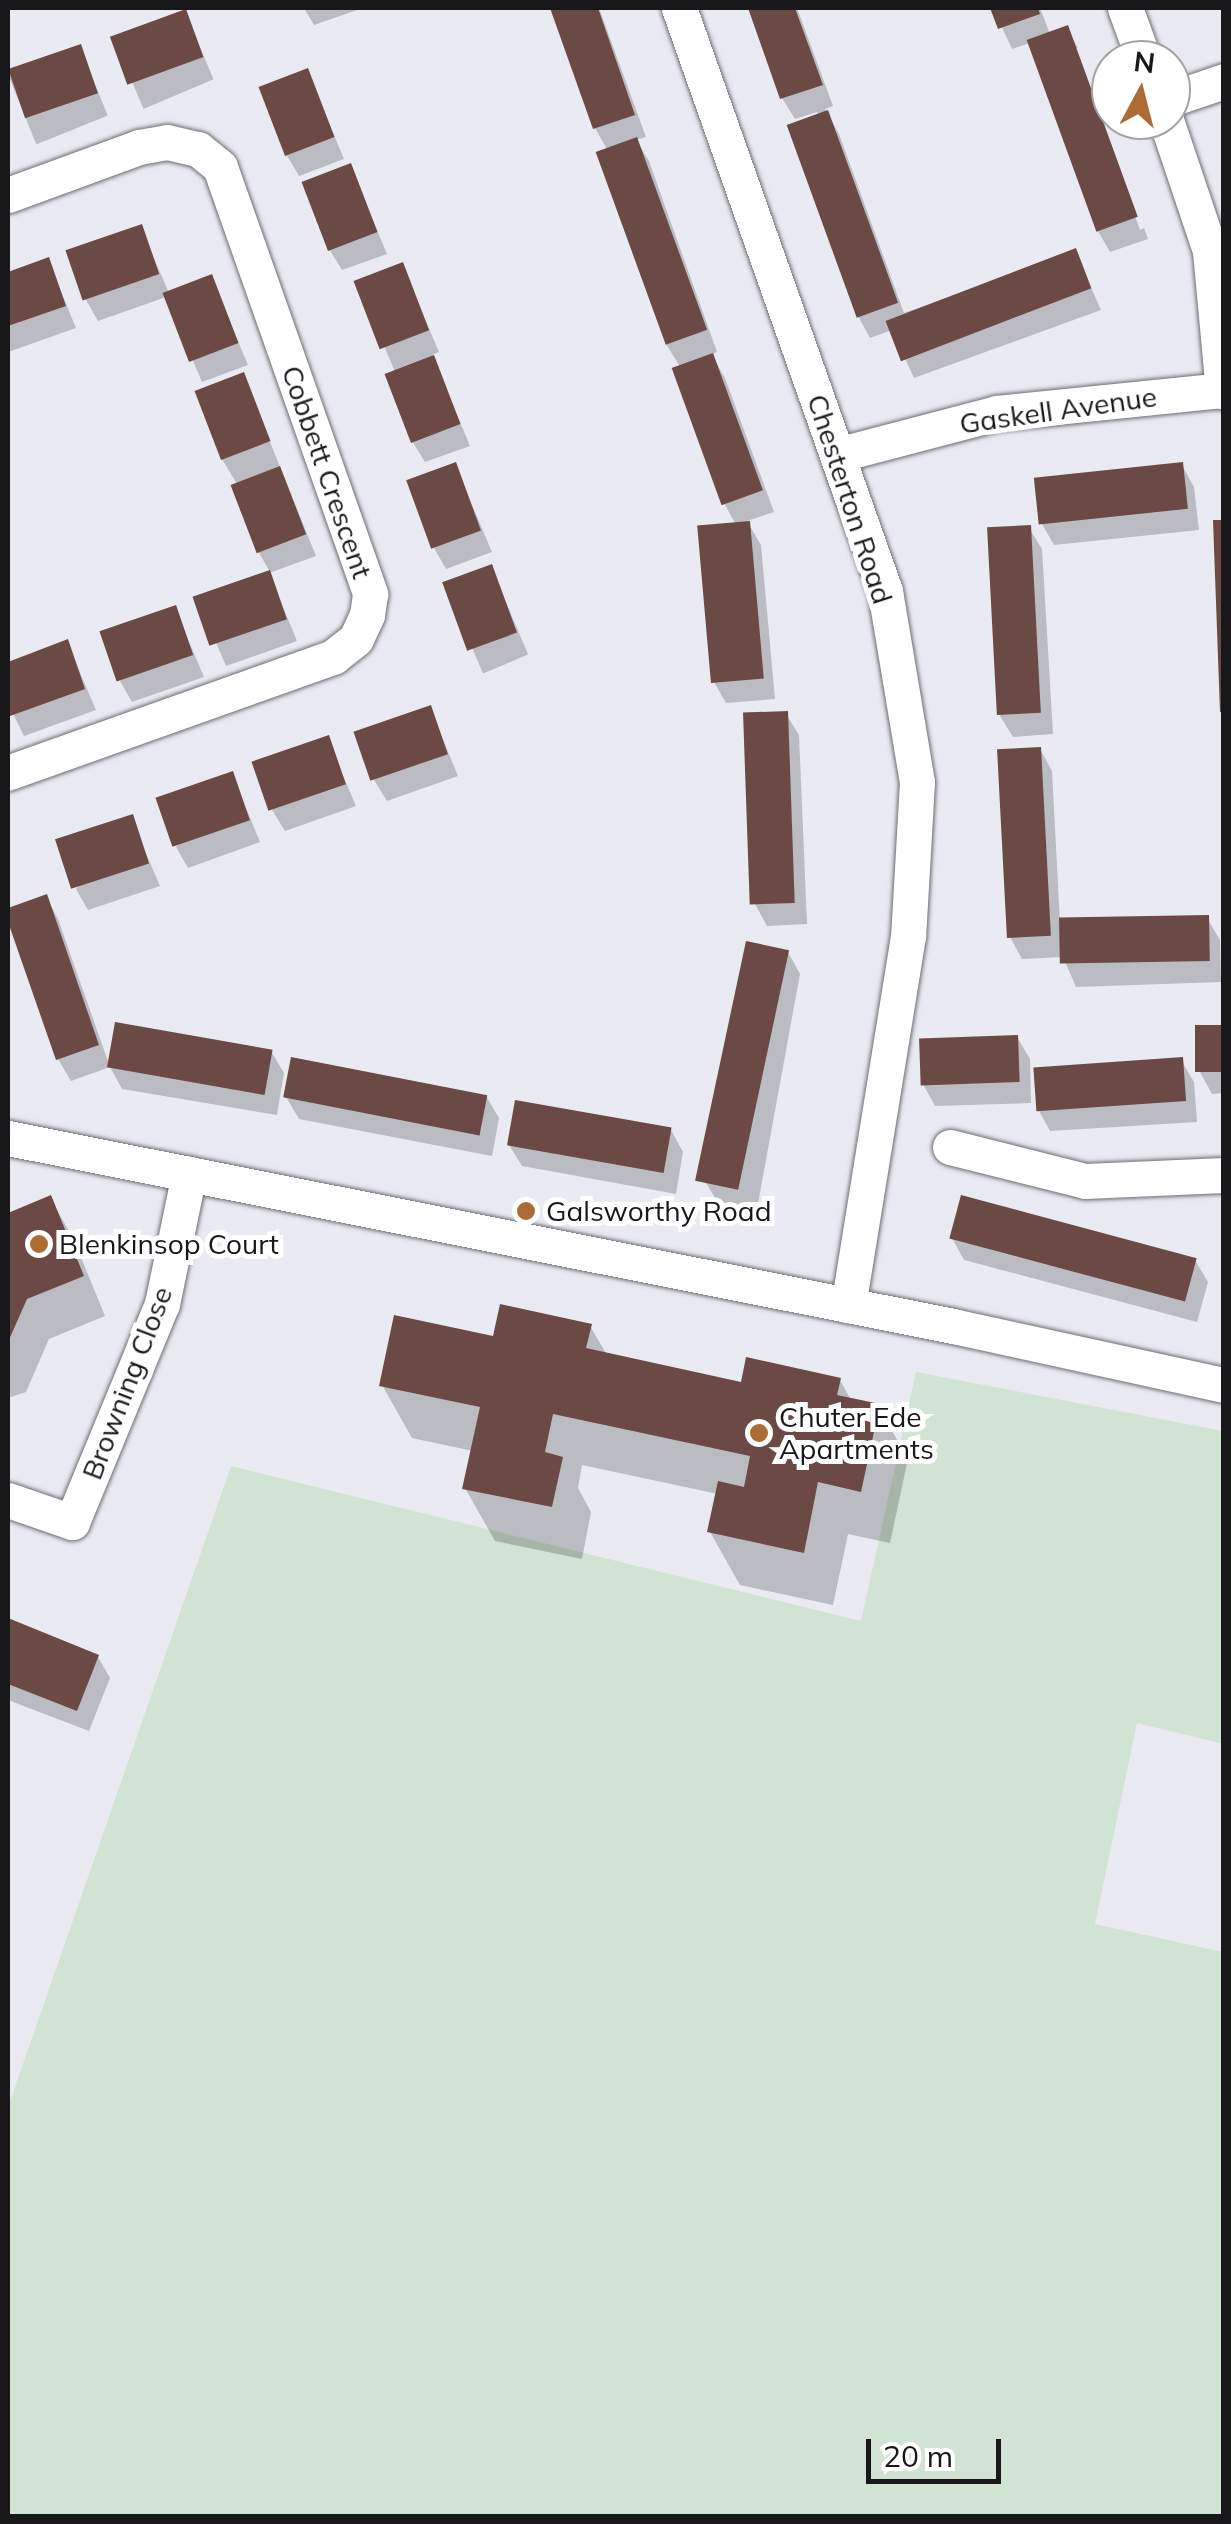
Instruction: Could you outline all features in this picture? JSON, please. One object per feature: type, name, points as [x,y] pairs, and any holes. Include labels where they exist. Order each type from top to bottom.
[{"type":"street","name":"Chesterton Road","points":[[678,8],[885,592],[918,782],[908,936],[848,1305]]},
{"type":"street","points":[[1125,8],[1137,40]]},
{"type":"street","points":[[1191,92],[1224,81]]},
{"type":"street","points":[[1173,140],[1210,251],[1223,390]]},
{"type":"street","name":"Cobbett Crescent","points":[[8,195],[139,146],[167,142],[198,149],[220,167],[370,594],[367,615],[356,639],[332,656],[8,773]]},
{"type":"street","name":"Gaskell Avenue","points":[[836,455],[997,413],[1223,390]]},
{"type":"street","points":[[8,1138],[848,1305],[1224,1386]]},
{"type":"street","points":[[950,1146],[1084,1180],[1224,1175]]},
{"type":"street","name":"Browning Close","points":[[8,1500],[72,1522],[162,1304],[188,1174]]},
{"type":"green space","points":[[916,1372],[1223,1431],[1223,1744],[1137,1723],[1095,1924],[1223,1952],[1223,2516],[8,2516],[8,2107],[231,1466],[861,1621]]},
{"type":"building","points":[[550,8],[598,8],[635,115],[593,129]]},
{"type":"building","points":[[748,8],[795,8],[823,85],[780,99]]},
{"type":"building","points":[[990,8],[1038,8],[1040,14],[998,29]]},
{"type":"building","points":[[186,9],[203,57],[127,85],[110,37]]},
{"type":"building","points":[[1068,25],[1091,88],[1091,140],[1110,140],[1138,217],[1096,232],[1027,40]]},
{"type":"building","points":[[81,44],[98,93],[25,118],[8,69]]},
{"type":"building","points":[[308,68],[335,137],[285,156],[259,87]]},
{"type":"building","points":[[828,110],[898,303],[857,318],[787,125]]},
{"type":"building","points":[[637,137],[707,330],[666,345],[596,152]]},
{"type":"building","points":[[351,163],[378,232],[328,251],[302,182]]},
{"type":"building","points":[[142,224],[159,274],[83,300],[65,250]]},
{"type":"building","points":[[1076,248],[1091,288],[901,361],[886,321]]},
{"type":"building","points":[[49,257],[66,306],[8,326],[8,272]]},
{"type":"building","points":[[403,262],[429,330],[380,349],[354,281]]},
{"type":"building","points":[[212,274],[239,343],[189,362],[163,293]]},
{"type":"building","points":[[713,353],[763,490],[722,505],[672,368]]},
{"type":"building","points":[[434,355],[461,424],[411,443],[385,374]]},
{"type":"building","points":[[244,372],[271,441],[221,460],[195,391]]},
{"type":"building","points":[[456,462],[481,531],[431,549],[406,480]]},
{"type":"building","points":[[1183,462],[1188,509],[1039,524],[1034,478]]},
{"type":"building","points":[[280,466],[306,534],[257,553],[231,485]]},
{"type":"building","points":[[1213,520],[1224,520],[1224,712],[1220,712]]},
{"type":"building","points":[[750,521],[764,678],[711,683],[697,526]]},
{"type":"building","points":[[1031,525],[1041,713],[997,715],[987,527]]},
{"type":"building","points":[[492,564],[517,633],[467,651],[442,582]]},
{"type":"building","points":[[270,570],[287,619],[209,646],[192,597]]},
{"type":"building","points":[[176,605],[193,655],[117,681],[99,631]]},
{"type":"building","points":[[68,639],[85,689],[10,716],[8,662]]},
{"type":"building","points":[[431,705],[448,754],[370,781],[353,732]]},
{"type":"building","points":[[788,711],[795,903],[750,904],[743,713]]},
{"type":"building","points":[[329,735],[346,784],[268,811],[251,762]]},
{"type":"building","points":[[1041,747],[1051,936],[1007,938],[997,749]]},
{"type":"building","points":[[233,771],[250,820],[172,847],[155,798]]},
{"type":"building","points":[[133,814],[149,863],[71,889],[55,839]]},
{"type":"building","points":[[47,894],[99,1045],[56,1060],[8,922],[8,908]]},
{"type":"building","points":[[1209,915],[1210,961],[1060,964],[1059,918]]},
{"type":"building","points":[[746,941],[789,950],[738,1190],[695,1181]]},
{"type":"building","points":[[115,1022],[273,1050],[265,1095],[107,1067]]},
{"type":"building","points":[[1195,1025],[1224,1025],[1224,1072],[1195,1072]]},
{"type":"building","points":[[1018,1035],[1020,1082],[921,1085],[919,1038]]},
{"type":"building","points":[[291,1057],[487,1095],[480,1135],[283,1097]]},
{"type":"building","points":[[1183,1057],[1186,1101],[1036,1111],[1033,1067]]},
{"type":"building","points":[[515,1100],[672,1128],[664,1173],[507,1145]]},
{"type":"building","name":"Blenkinsop Court","points":[[51,1195],[84,1276],[27,1299],[8,1342],[8,1213]]},
{"type":"building","points":[[961,1195],[1197,1258],[1185,1302],[949,1238]]},
{"type":"building","name":"Chuter Ede Apartments","points":[[500,1304],[592,1324],[586,1348],[741,1382],[746,1357],[841,1378],[837,1395],[880,1404],[861,1492],[818,1482],[804,1553],[707,1532],[718,1481],[744,1487],[750,1456],[553,1414],[545,1452],[563,1457],[552,1507],[462,1489],[480,1407],[379,1386],[394,1315],[493,1336]]},
{"type":"building","points":[[8,1618],[99,1655],[77,1711],[8,1684]]},
{"type":"place","name":"Galsworthy Road","points":[[526,1211]]},
{"type":"place","name":"Blenkinsop Court","points":[[39,1244]]},
{"type":"place","name":"Chuter Ede Apartments","points":[[759,1433]]}]
